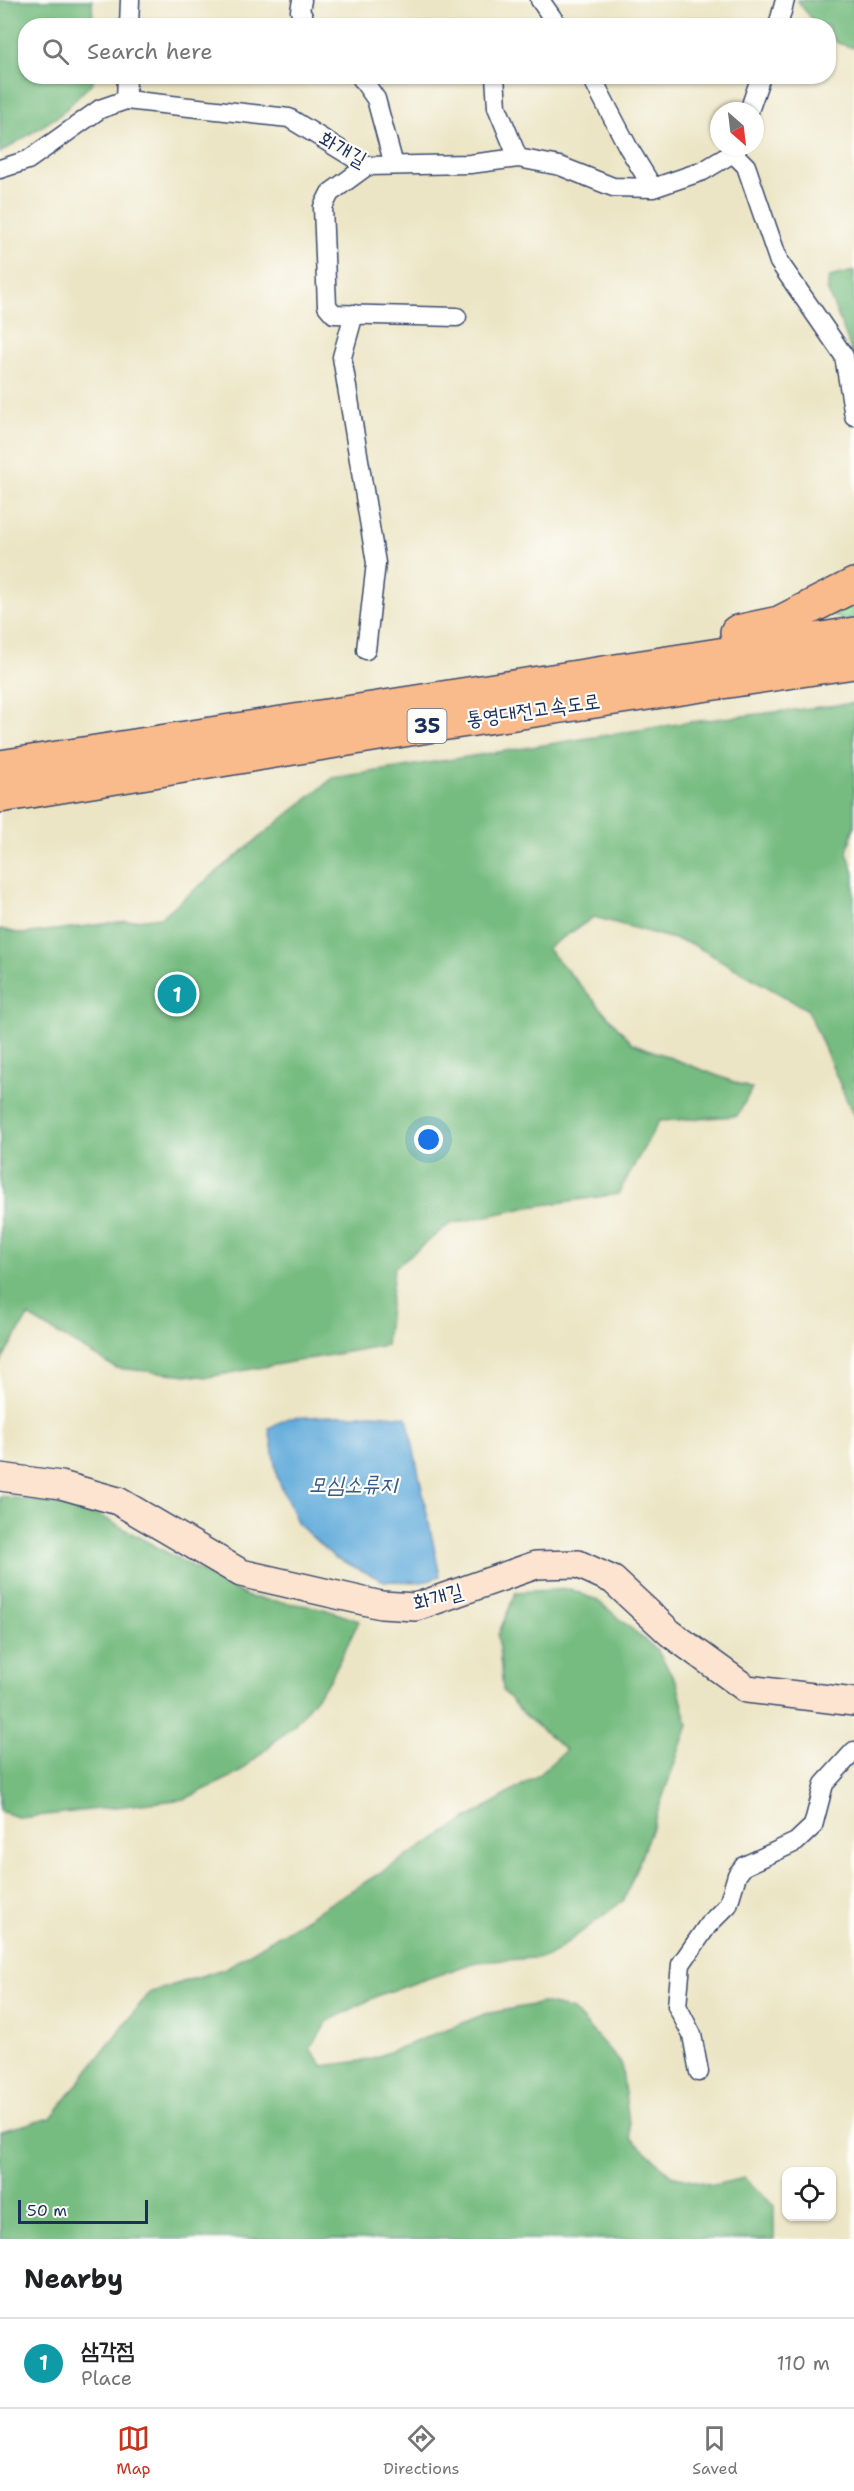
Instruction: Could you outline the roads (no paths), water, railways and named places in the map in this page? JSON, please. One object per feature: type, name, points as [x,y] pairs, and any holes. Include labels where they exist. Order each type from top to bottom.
[{"type":"highway","points":[[343,715],[779,623],[854,585]]},
{"type":"highway","name":"통영대전고속도로","points":[[0,767],[854,634]]},
{"type":"highway","name":"통영대전고속도로","points":[[0,796],[434,725],[854,662]]},
{"type":"highway","points":[[799,671],[854,668]]},
{"type":"street","points":[[129,18],[130,0]]},
{"type":"street","points":[[302,0],[300,11],[304,18]]},
{"type":"street","points":[[540,0],[552,18]]},
{"type":"street","points":[[780,18],[785,0]]},
{"type":"street","points":[[126,100],[127,84]]},
{"type":"street","points":[[366,84],[376,99],[394,165]]},
{"type":"street","points":[[496,84],[497,106],[518,158]]},
{"type":"street","points":[[595,84],[628,147],[653,188]]},
{"type":"street","points":[[751,102],[758,84]]},
{"type":"street","name":"화개길","points":[[0,168],[28,160],[100,109],[126,100],[289,117],[367,166],[470,164],[518,158],[560,166],[613,187],[653,188],[703,171],[725,156]]},
{"type":"street","points":[[738,156],[746,166],[779,261],[844,356],[854,416]]},
{"type":"street","points":[[367,166],[330,194],[323,207],[327,306],[334,314],[457,316]]},
{"type":"street","points":[[354,314],[342,357],[376,563],[366,650]]},
{"type":"street","name":"화개길","points":[[0,1477],[61,1485],[118,1502],[241,1573],[381,1605],[416,1607],[536,1565],[578,1564],[614,1580],[670,1633],[747,1689],[854,1702]]},
{"type":"street","points":[[699,2072],[692,2035],[677,2006],[681,1964],[708,1926],[728,1905],[737,1875],[744,1866],[796,1842],[813,1826],[824,1784],[854,1751]]},
{"type":"water","name":"모심소류지","points":[[373,1414],[407,1417],[440,1576],[423,1582],[384,1581],[334,1557],[298,1524],[277,1477],[269,1428],[288,1418]]},
{"type":"place","name":"삼각점","points":[[177,994]]}]
